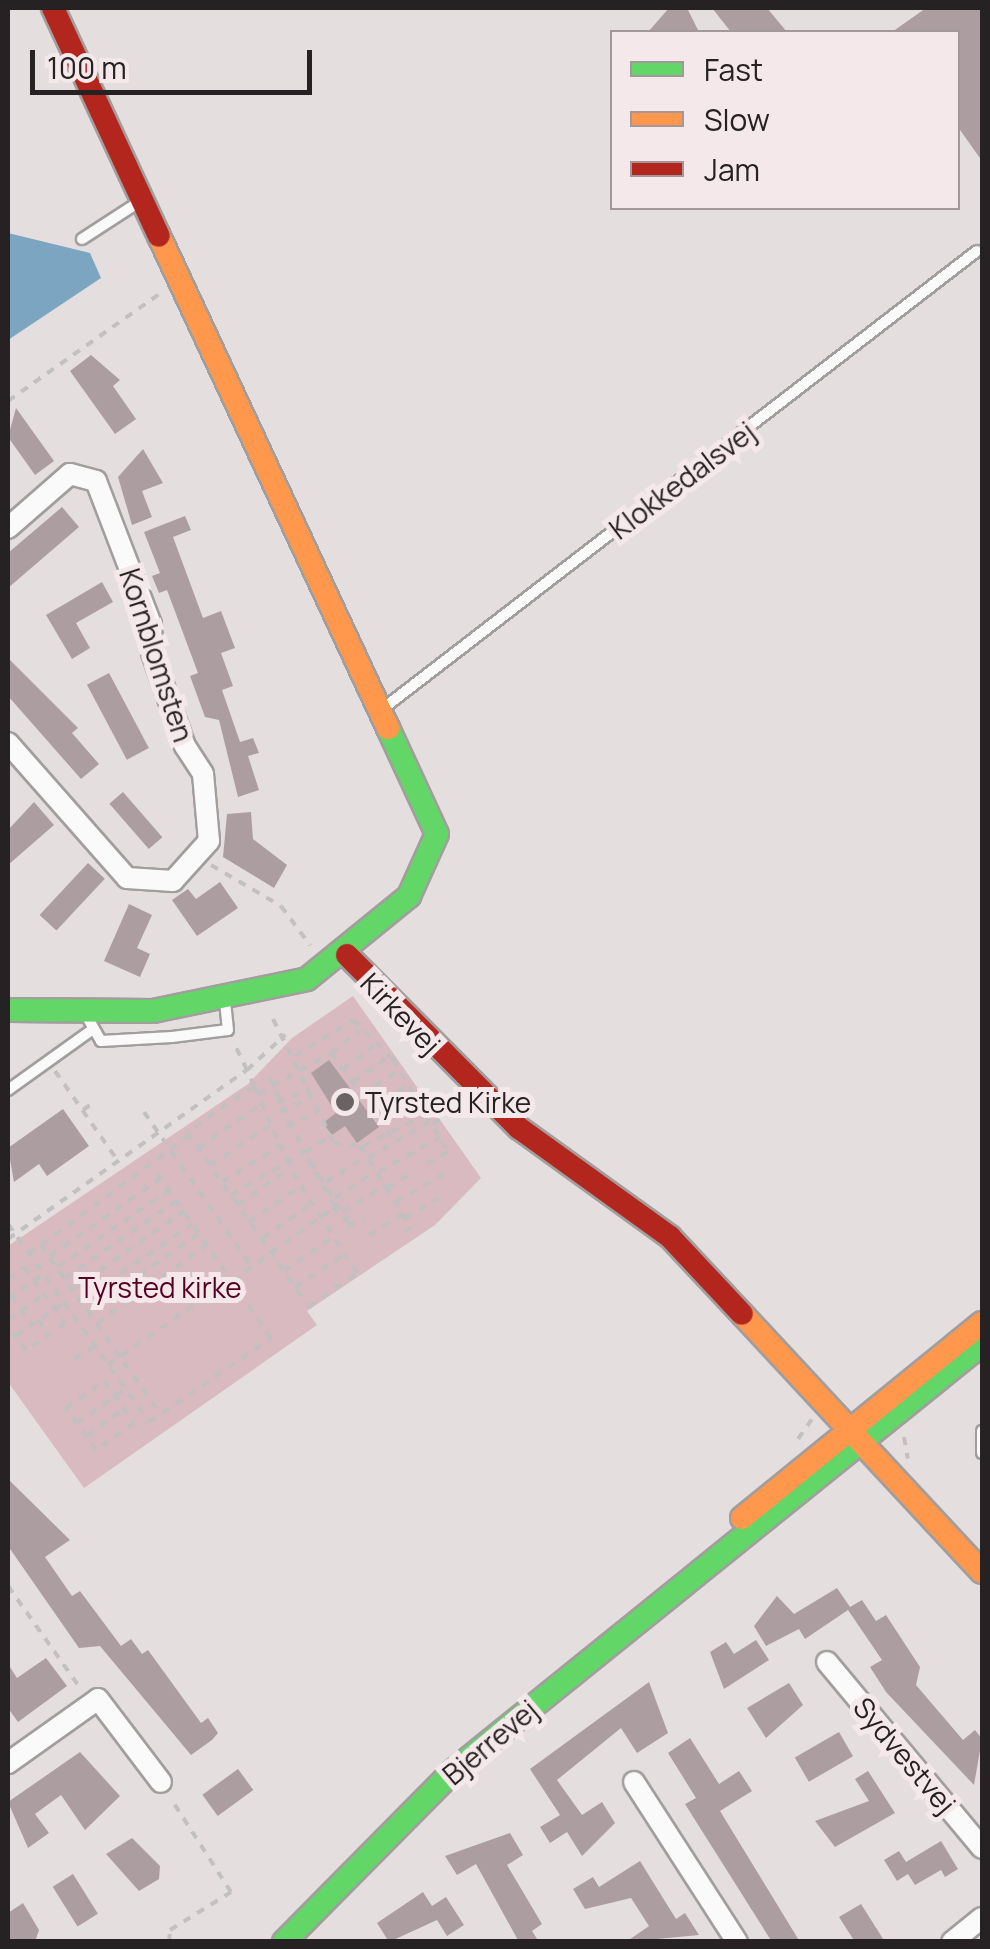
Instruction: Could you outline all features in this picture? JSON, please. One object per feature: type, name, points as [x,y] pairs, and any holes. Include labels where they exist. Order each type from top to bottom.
[{"type":"street","points":[[53,8],[430,803],[434,856],[409,896],[347,955]]},
{"type":"street","name":"Kornblomsten","points":[[8,528],[70,474],[96,480],[152,624],[152,653],[185,746],[206,784],[211,826],[198,858]]},
{"type":"street","points":[[8,743],[127,878],[161,884],[198,858]]},
{"type":"street","name":"Kirkevej","points":[[8,1010],[88,1023],[226,1001],[325,970],[347,955],[519,1128],[670,1237],[849,1436],[982,1572]]},
{"type":"street","name":"Bjerrevej","points":[[284,1942],[453,1771],[710,1558],[982,1324]]},
{"type":"street","name":"Bjerrevej","points":[[849,1436],[982,1344]]},
{"type":"street","name":"Sydvestvej","points":[[827,1662],[982,1848]]},
{"type":"street","points":[[8,1763],[98,1699],[161,1782]]},
{"type":"street","points":[[634,1782],[737,1942]]},
{"type":"street","points":[[952,1942],[982,1918]]},
{"type":"lane","points":[[82,239],[144,199]]},
{"type":"lane","name":"Klokkedalsvej","points":[[385,707],[977,251]]},
{"type":"lane","points":[[8,1090],[48,1061],[88,1023],[101,1041],[228,1030],[226,1001]]},
{"type":"lane","points":[[982,1432],[982,1453]]},
{"type":"path","points":[[8,401],[182,277]]},
{"type":"path","points":[[198,858],[281,906],[325,970]]},
{"type":"path","points":[[295,1056],[349,1016],[400,1069],[448,1152],[422,1166]]},
{"type":"path","points":[[273,1020],[295,1056],[327,1138]]},
{"type":"path","points":[[189,1135],[309,1308],[356,1273],[291,1168],[228,1030]]},
{"type":"path","points":[[258,1094],[303,1074],[361,1030]]},
{"type":"path","points":[[8,1239],[247,1070],[285,1035]]},
{"type":"path","points":[[343,1069],[374,1046]]},
{"type":"path","points":[[332,1052],[395,1142]]},
{"type":"path","points":[[352,1082],[388,1056]]},
{"type":"path","points":[[48,1061],[118,1162]]},
{"type":"path","points":[[362,1095],[400,1069]]},
{"type":"path","points":[[270,1077],[286,1126],[326,1182],[346,1225]]},
{"type":"path","points":[[372,1110],[410,1083]]},
{"type":"path","points":[[29,1254],[172,1154],[189,1135],[254,1086]]},
{"type":"path","points":[[277,1104],[309,1089]]},
{"type":"path","points":[[280,1112],[312,1097]]},
{"type":"path","points":[[382,1124],[420,1098]]},
{"type":"path","points":[[83,1110],[96,1101]]},
{"type":"path","points":[[326,1182],[466,1102]]},
{"type":"path","points":[[198,1148],[262,1104]]},
{"type":"path","points":[[144,1112],[252,1266]]},
{"type":"path","points":[[286,1126],[317,1113]]},
{"type":"path","points":[[327,1138],[360,1146],[427,1114]]},
{"type":"path","points":[[210,1165],[271,1124]]},
{"type":"path","points":[[335,1198],[440,1136]]},
{"type":"path","points":[[230,1195],[286,1157],[306,1156],[327,1138]]},
{"type":"path","points":[[222,1182],[280,1145]]},
{"type":"path","points":[[360,1146],[404,1216],[405,1232]]},
{"type":"path","points":[[306,1156],[346,1225]]},
{"type":"path","points":[[8,1224],[149,1422],[271,1338],[153,1166]]},
{"type":"path","points":[[238,1206],[291,1168]]},
{"type":"path","points":[[396,1202],[447,1172]]},
{"type":"path","points":[[343,1212],[409,1174]]},
{"type":"path","points":[[49,1256],[161,1178]]},
{"type":"path","points":[[249,1222],[301,1186]]},
{"type":"path","points":[[57,1268],[169,1190]]},
{"type":"path","points":[[369,1236],[439,1198]]},
{"type":"path","points":[[107,1199],[119,1224]]},
{"type":"path","points":[[64,1278],[176,1200]]},
{"type":"path","points":[[261,1239],[312,1203]]},
{"type":"path","points":[[108,1365],[333,1208]]},
{"type":"path","points":[[72,1290],[184,1211]]},
{"type":"path","points":[[346,1225],[364,1219]]},
{"type":"path","points":[[80,1301],[192,1224]]},
{"type":"path","points":[[88,1312],[199,1234]]},
{"type":"path","points":[[284,1271],[334,1237]]},
{"type":"path","points":[[113,1244],[124,1271],[144,1290]]},
{"type":"path","points":[[96,1324],[207,1245]]},
{"type":"path","points":[[41,1246],[160,1414]]},
{"type":"path","points":[[295,1287],[344,1254]]},
{"type":"path","points":[[17,1292],[8,1279],[24,1267],[34,1280],[65,1323],[26,1351],[8,1322],[44,1294]]},
{"type":"path","points":[[32,1325],[9,1298],[43,1274]]},
{"type":"path","points":[[16,1336],[64,1303]]},
{"type":"path","points":[[38,1320],[48,1335]]},
{"type":"path","points":[[74,1359],[95,1346]]},
{"type":"path","points":[[104,1382],[134,1423],[96,1450],[66,1408],[82,1397],[104,1382]]},
{"type":"path","points":[[76,1423],[125,1389]]},
{"type":"path","points":[[82,1397],[92,1411]]},
{"type":"path","points":[[86,1436],[135,1403]]},
{"type":"path","points":[[98,1407],[108,1420]]},
{"type":"path","points":[[102,1426],[112,1439]]},
{"type":"path","points":[[8,1586],[73,1684],[98,1699]]},
{"type":"path","points":[[161,1782],[231,1892],[170,1930],[169,1942]]},
{"type":"green space","name":"Tyrsted kirke","points":[[353,996],[481,1178],[435,1225],[307,1311],[317,1325],[84,1488],[8,1382],[8,1246],[248,1084],[292,1038]]},
{"type":"water","points":[[8,233],[90,253],[101,278],[8,340]]},
{"type":"building","points":[[669,8],[687,8],[698,30],[650,30]]},
{"type":"building","points":[[712,8],[767,8],[785,30],[729,30]]},
{"type":"building","points":[[926,8],[982,8],[982,161],[960,130],[960,30],[895,30]]},
{"type":"building","points":[[91,355],[120,380],[113,386],[136,419],[115,434],[70,371]]},
{"type":"building","points":[[16,408],[54,461],[35,475],[8,437]]},
{"type":"building","points":[[143,449],[163,483],[142,491],[152,517],[132,525],[118,477]]},
{"type":"building","points":[[62,507],[79,527],[8,588],[8,553]]},
{"type":"building","points":[[185,516],[191,530],[173,537],[203,618],[221,611],[235,648],[221,653],[233,686],[222,690],[240,742],[253,738],[259,753],[248,756],[259,790],[238,797],[219,720],[205,717],[190,676],[198,673],[167,590],[159,593],[152,576],[160,573],[144,532]]},
{"type":"building","points":[[102,582],[113,602],[76,623],[90,648],[72,659],[46,615]]},
{"type":"building","points":[[8,658],[78,728],[72,733],[99,764],[81,779],[8,696]]},
{"type":"building","points":[[109,673],[149,748],[127,760],[87,685]]},
{"type":"building","points":[[123,792],[162,837],[149,849],[109,804]]},
{"type":"building","points":[[34,802],[54,825],[8,865],[8,830]]},
{"type":"building","points":[[251,812],[253,839],[287,865],[274,888],[223,857],[227,814]]},
{"type":"building","points":[[88,863],[105,879],[56,931],[40,915]]},
{"type":"building","points":[[220,882],[238,908],[197,936],[172,900],[188,889],[196,899]]},
{"type":"building","points":[[129,904],[152,915],[137,948],[150,954],[140,977],[104,961]]},
{"type":"building","name":"Tyrsted Kirke","points":[[329,1060],[379,1127],[357,1143],[345,1126],[332,1135],[323,1123],[336,1113],[311,1073]]},
{"type":"building","points":[[63,1109],[89,1146],[47,1176],[39,1164],[14,1182],[8,1148]]},
{"type":"building","points":[[8,1479],[70,1540],[45,1557],[72,1596],[80,1591],[121,1646],[131,1639],[142,1654],[148,1650],[201,1723],[208,1718],[218,1733],[212,1740],[191,1755],[100,1646],[79,1648],[8,1546]]},
{"type":"building","points":[[837,1588],[850,1607],[862,1600],[876,1621],[886,1615],[920,1667],[916,1685],[963,1740],[975,1730],[982,1739],[974,1785],[886,1692],[870,1667],[882,1660],[848,1610],[805,1639],[799,1629],[766,1646],[754,1626],[777,1596],[794,1614]]},
{"type":"building","points":[[756,1640],[769,1660],[724,1689],[710,1652],[726,1642],[734,1654]]},
{"type":"building","points":[[46,1658],[67,1686],[18,1722],[8,1708],[8,1664],[17,1678]]},
{"type":"building","points":[[649,1682],[668,1733],[637,1753],[621,1728],[557,1780],[582,1815],[602,1802],[615,1823],[582,1856],[567,1832],[550,1843],[540,1827],[560,1815],[530,1769]]},
{"type":"building","points":[[789,1683],[803,1705],[766,1738],[747,1708]]},
{"type":"building","points":[[839,1732],[853,1756],[809,1782],[795,1758]]},
{"type":"building","points":[[690,1738],[719,1784],[739,1771],[752,1791],[720,1811],[800,1942],[772,1942],[685,1804],[696,1798],[668,1753]]},
{"type":"building","points":[[80,1752],[120,1796],[85,1830],[61,1795],[35,1814],[49,1833],[28,1848],[8,1802]]},
{"type":"building","points":[[238,1769],[253,1790],[218,1816],[202,1795]]},
{"type":"building","points":[[868,1771],[895,1813],[835,1847],[815,1821],[869,1801],[855,1779]]},
{"type":"building","points":[[510,1833],[523,1855],[507,1865],[542,1924],[532,1931],[539,1942],[519,1942],[476,1864],[457,1875],[445,1856]]},
{"type":"building","points":[[132,1838],[160,1866],[159,1879],[139,1891],[106,1854]]},
{"type":"building","points":[[941,1841],[958,1869],[945,1877],[941,1870],[915,1885],[908,1874],[897,1881],[884,1860],[899,1851],[906,1862]]},
{"type":"building","points":[[640,1861],[676,1919],[685,1913],[699,1935],[626,1942],[649,1926],[631,1898],[585,1909],[573,1889],[593,1877],[599,1887]]},
{"type":"building","points":[[73,1874],[98,1914],[78,1927],[53,1887]]},
{"type":"building","points":[[423,1892],[432,1906],[446,1897],[464,1925],[447,1936],[437,1920],[389,1942],[377,1923]]},
{"type":"building","points":[[23,1903],[39,1930],[35,1942],[8,1942],[8,1913]]},
{"type":"building","points":[[861,1904],[885,1942],[855,1942],[839,1917]]},
{"type":"traffic: fast","points":[[8,1010],[153,1011],[307,979],[409,896],[437,834],[388,728]]},
{"type":"traffic: fast","points":[[284,1942],[453,1771],[982,1344]]},
{"type":"traffic: slow","points":[[159,236],[388,728]]},
{"type":"traffic: slow","points":[[742,1314],[982,1572]]},
{"type":"traffic: slow","points":[[742,1518],[982,1323]]},
{"type":"traffic: jam","points":[[53,8],[159,236]]},
{"type":"traffic: jam","points":[[347,955],[519,1128],[670,1237],[742,1314]]},
{"type":"place","name":"Tyrsted Kirke","points":[[345,1102]]}]
